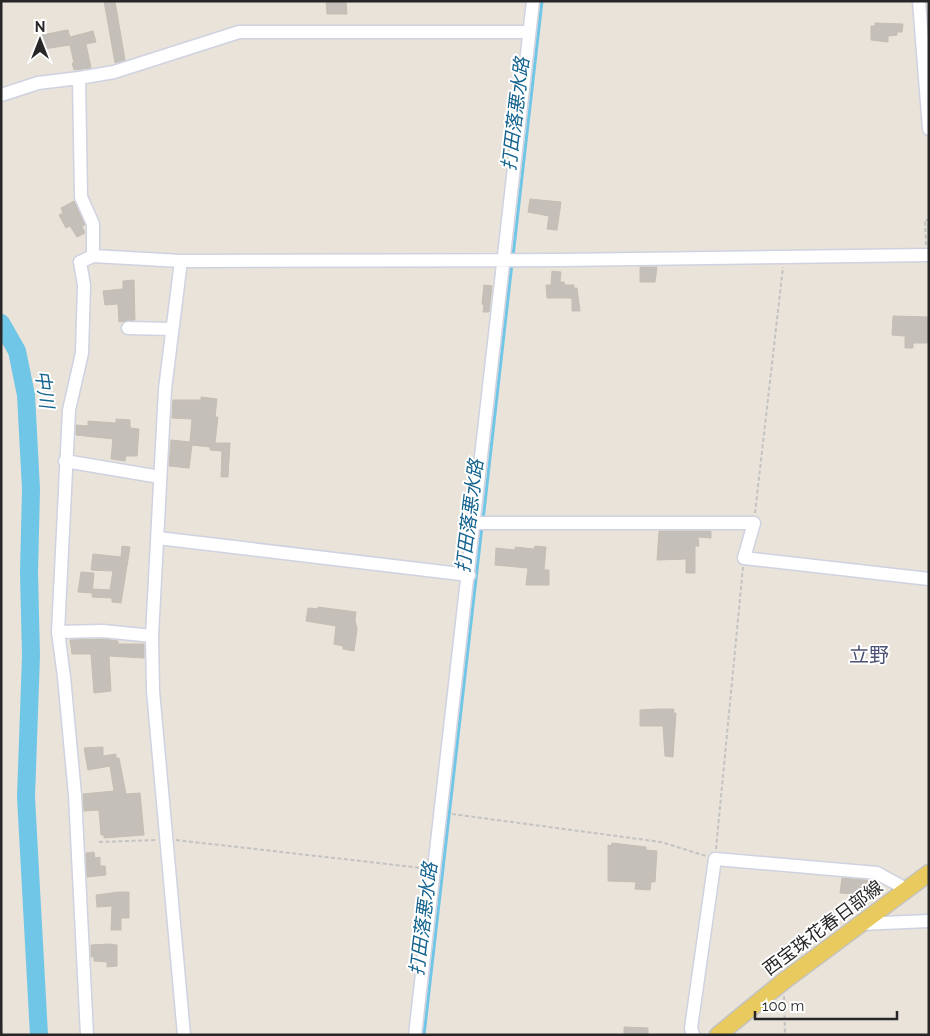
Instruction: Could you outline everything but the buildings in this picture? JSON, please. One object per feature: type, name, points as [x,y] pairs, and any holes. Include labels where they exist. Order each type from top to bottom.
[{"type":"main road","name":"西宝珠花春日部線","points":[[718,1035],[784,981],[929,873]]},
{"type":"street","points":[[415,1035],[442,814],[533,1]]},
{"type":"street","points":[[919,1],[929,129]]},
{"type":"street","points":[[1,95],[38,83],[114,72],[239,32],[529,32]]},
{"type":"street","points":[[79,78],[81,197],[93,224],[93,256]]},
{"type":"street","points":[[87,1035],[75,795],[58,632],[65,460],[69,410],[82,353],[84,285],[80,262],[93,256],[181,261],[929,255]]},
{"type":"street","points":[[181,261],[165,389],[152,636],[153,690],[168,840],[184,1035]]},
{"type":"street","points":[[128,328],[172,329]]},
{"type":"street","points":[[65,460],[160,477]]},
{"type":"street","points":[[475,523],[754,523],[744,558],[929,579]]},
{"type":"street","points":[[158,538],[469,574]]},
{"type":"street","points":[[58,632],[103,631],[152,636]]},
{"type":"street","points":[[692,1035],[691,1028],[715,859],[877,873],[908,890]]},
{"type":"street","points":[[860,924],[929,921]]},
{"type":"path","points":[[926,220],[928,237]]},
{"type":"path","points":[[754,523],[784,257]]},
{"type":"path","points":[[442,814],[662,842],[715,859],[744,558]]},
{"type":"path","points":[[99,842],[168,840],[435,870]]},
{"type":"path","points":[[784,981],[786,1035]]},
{"type":"path","points":[[1,1019],[2,1035]]},
{"type":"waterway","name":"打田落悪水路","points":[[513,256],[542,1]]},
{"type":"waterway","name":"打田落悪水路","points":[[483,520],[512,263]]},
{"type":"waterway","name":"中川","points":[[1,323],[17,351],[26,395],[31,489],[29,573],[31,656],[26,797],[39,1035]]},
{"type":"waterway","name":"打田落悪水路","points":[[424,1035],[482,526]]},
{"type":"district","name":"立野","points":[[869,655]]}]
